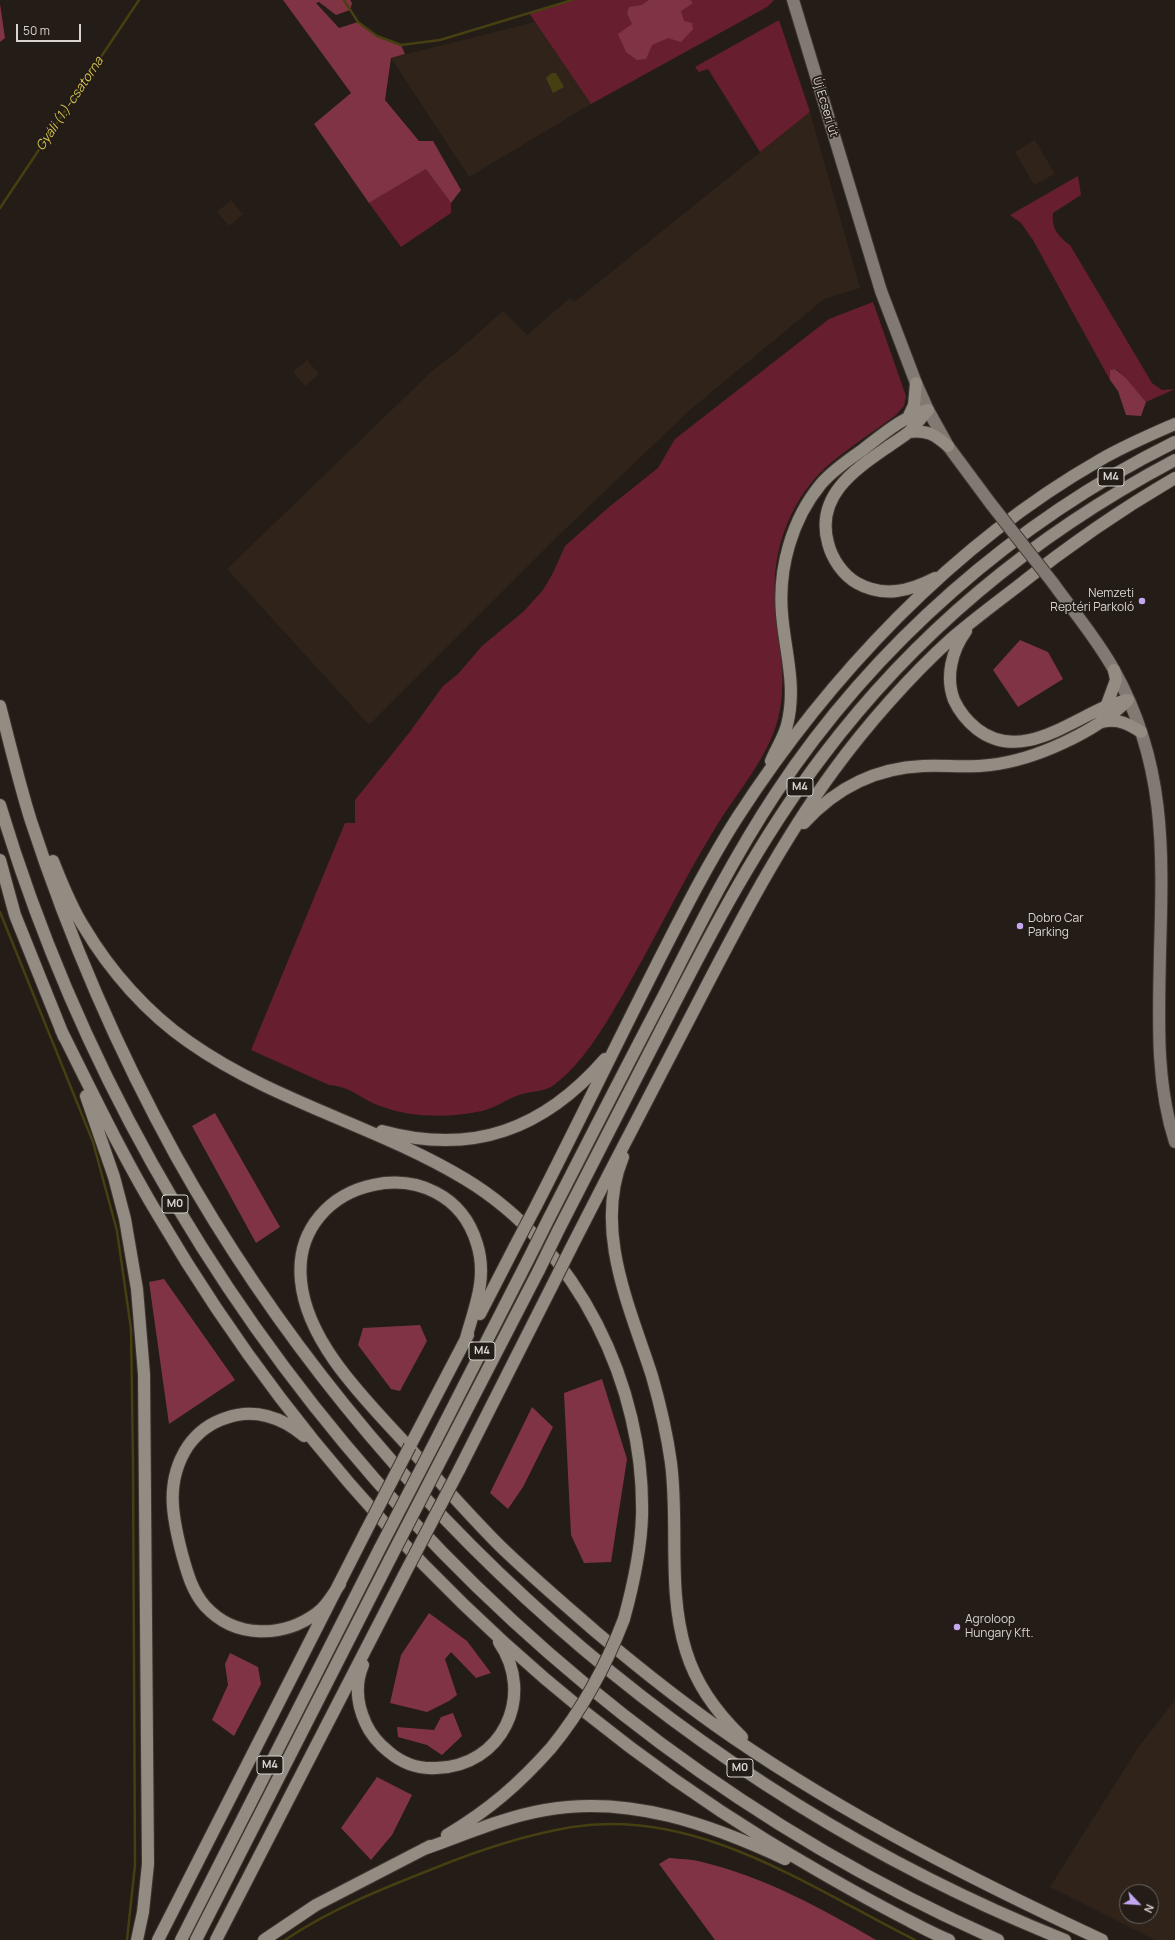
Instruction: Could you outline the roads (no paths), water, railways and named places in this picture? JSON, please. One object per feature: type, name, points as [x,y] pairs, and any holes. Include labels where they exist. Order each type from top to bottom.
[{"type":"highway","points":[[908,418],[914,405],[916,383]]},
{"type":"highway","points":[[761,783],[787,725],[792,688],[789,653],[782,614],[782,583],[789,545],[805,508],[822,483],[846,462],[908,418],[928,410]]},
{"type":"highway","points":[[928,410],[909,432],[859,467],[839,486],[827,510],[825,535],[829,549],[841,570],[863,586],[880,591],[893,592],[907,590],[948,570]]},
{"type":"highway","points":[[158,1940],[420,1426],[536,1206],[592,1096],[617,1042],[701,880],[736,819],[811,715],[857,662],[948,570],[985,538],[1063,483],[1101,459],[1175,424]]},
{"type":"highway","points":[[909,432],[922,431],[930,433],[948,446]]},
{"type":"highway","name":"M4","points":[[181,1940],[712,900],[776,793],[839,709],[903,639],[947,597],[997,554],[1050,516],[1103,481],[1175,442]]},
{"type":"highway","name":"M4","points":[[196,1940],[688,976],[725,908],[789,803],[821,757],[856,713],[905,659],[930,635],[1005,569],[1063,527],[1113,494],[1175,460]]},
{"type":"highway","points":[[216,1940],[712,976],[788,839],[835,768],[874,720],[924,666],[974,620],[1060,553],[1121,510],[1175,478]]},
{"type":"highway","points":[[974,620],[956,648],[950,673],[950,686],[954,700],[964,716],[982,733],[997,739],[1008,741],[1030,740],[1056,732],[1106,706],[1128,700]]},
{"type":"highway","points":[[1106,706],[1116,680],[1114,670]]},
{"type":"highway","points":[[1101,723],[1116,712],[1128,700]]},
{"type":"highway","name":"M0","points":[[0,706],[30,817],[64,912],[89,977],[150,1106],[177,1158],[262,1292],[325,1379],[390,1459],[458,1532],[556,1626],[636,1691],[708,1745],[816,1816],[892,1859],[961,1894],[1065,1940]]},
{"type":"highway","points":[[788,839],[826,801],[853,783],[884,771],[910,767],[974,766],[1015,760],[1050,749],[1108,720],[1120,721],[1141,732]]},
{"type":"highway","name":"M0","points":[[0,805],[25,882],[61,975],[102,1067],[146,1154],[185,1222],[261,1338],[331,1430],[380,1486],[439,1550],[523,1631],[586,1686],[651,1736],[738,1798],[830,1855],[881,1883],[998,1940]]},
{"type":"highway","points":[[30,817],[48,851],[82,925],[110,966],[147,1007],[188,1042],[218,1061],[304,1104],[348,1121],[424,1157],[467,1180],[514,1216],[545,1247],[590,1309],[614,1358],[634,1428],[640,1473],[642,1517],[637,1561],[624,1619],[598,1679],[578,1713],[551,1748],[527,1775],[492,1806],[424,1849],[316,1905],[264,1940]]},
{"type":"highway","points":[[0,860],[15,915],[90,1105],[114,1177],[125,1219],[138,1289],[144,1374],[148,1864],[143,1912],[137,1940]]},
{"type":"highway","points":[[61,1030],[112,1133],[160,1219],[221,1313],[318,1447],[398,1538],[493,1634],[567,1697],[641,1755],[728,1816],[833,1881]]},
{"type":"highway","points":[[348,1121],[413,1138],[438,1141],[463,1140],[490,1135],[531,1121],[556,1106],[580,1087],[607,1057],[617,1042]]},
{"type":"highway","points":[[644,1107],[622,1160],[613,1204],[612,1230],[617,1266],[623,1290],[652,1377],[667,1438],[673,1486],[675,1593],[680,1628],[692,1668],[705,1692],[730,1726],[773,1764]]},
{"type":"highway","points":[[465,1342],[478,1299],[482,1266],[473,1232],[450,1203],[421,1186],[386,1182],[353,1190],[329,1206],[316,1221],[304,1246],[300,1272],[302,1296],[320,1337],[338,1364],[360,1392],[469,1513],[540,1583],[643,1671],[730,1736],[773,1764],[861,1819],[912,1846],[1102,1940]]},
{"type":"highway","points":[[318,1447],[294,1428],[275,1417],[244,1413],[217,1421],[202,1430],[193,1439],[179,1459],[174,1477],[173,1508],[180,1545],[190,1582],[205,1605],[221,1619],[246,1631],[270,1632],[288,1629],[319,1612],[340,1584]]},
{"type":"highway","points":[[379,1622],[360,1673],[358,1694],[361,1714],[369,1730],[380,1744],[396,1758],[413,1766],[430,1768],[460,1765],[472,1760],[495,1743],[505,1727],[511,1714],[515,1689],[510,1663],[493,1634]]},
{"type":"highway","points":[[424,1849],[497,1823],[545,1810],[584,1806],[631,1808],[667,1815],[701,1825],[748,1842],[833,1881],[949,1940]]},
{"type":"main road","name":"Új Ecseri út","points":[[793,0],[881,291],[916,383],[928,410],[948,446],[1053,583],[1114,670],[1141,732],[1150,759],[1160,812],[1162,840],[1158,1040],[1166,1110],[1175,1142]]},
{"type":"waterway","name":"Gyáli (1.)-csatorna","points":[[0,208],[139,0]]},
{"type":"waterway","points":[[344,0],[358,22],[377,36],[401,45],[440,40],[572,0]]},
{"type":"waterway","points":[[0,912],[93,1142],[117,1231],[131,1329],[135,1865],[127,1940]]},
{"type":"waterway","points":[[285,1940],[321,1918],[377,1891],[485,1849],[554,1830],[572,1827],[618,1824],[663,1829],[708,1840],[751,1856],[793,1876],[915,1940]]},
{"type":"place","name":"Nemzeti Reptéri Parkoló","points":[[1142,601]]},
{"type":"place","name":"Dobro Car Parking","points":[[1020,926]]},
{"type":"place","name":"Agroloop Hungary Kft.","points":[[957,1627]]}]
